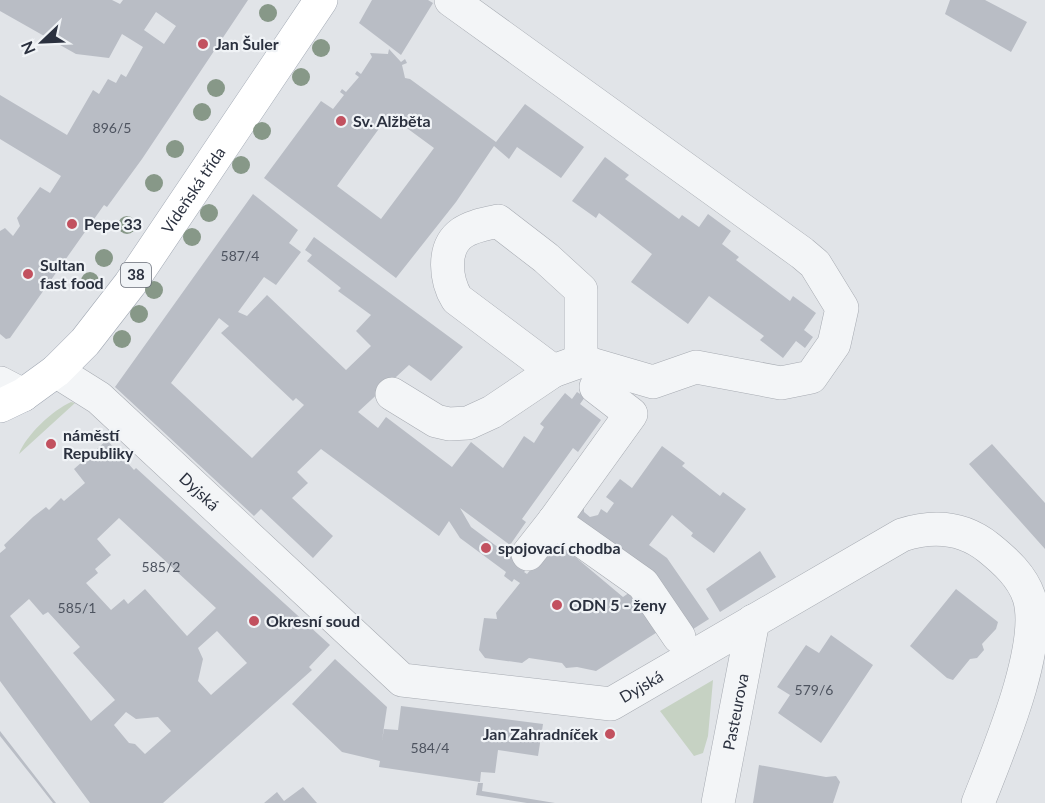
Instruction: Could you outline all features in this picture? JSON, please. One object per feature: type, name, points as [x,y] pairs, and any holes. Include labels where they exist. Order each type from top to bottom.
[{"type":"main road","name":"Vídeňská třída","points":[[56,371],[75,355],[130,284],[321,0]]},
{"type":"main road","name":"38","points":[[8,395],[56,371]]},
{"type":"street","points":[[392,394],[436,421],[449,424],[468,423],[492,412],[521,390],[577,373],[653,382],[696,367],[781,383],[811,376],[834,344],[842,308],[815,264],[802,253],[451,0]]},
{"type":"street","name":"Dyjská","points":[[56,371],[99,398],[402,680],[611,704],[902,535],[920,529],[956,531],[979,540],[1002,558],[1019,577],[1029,597],[1033,627],[1032,643],[994,763],[978,803]]},
{"type":"street","points":[[528,554],[631,414],[577,373]]},
{"type":"street","points":[[554,521],[643,584],[678,637]]},
{"type":"street","name":"Pasteurova","points":[[718,803],[753,621]]},
{"type":"green space","points":[[71,402],[75,403],[19,454],[41,424]]},
{"type":"green space","points":[[713,680],[708,736],[703,753],[694,756],[660,711]]},
{"type":"building","points":[[0,0],[112,0],[120,4],[123,0],[248,0],[142,159],[107,207],[104,205],[10,338],[6,339],[0,334],[0,231],[5,228],[13,236],[20,226],[17,218],[40,187],[50,193],[61,176],[0,139],[0,95],[67,135],[93,90],[99,94],[108,79],[116,83],[121,74],[126,77],[143,47],[122,34],[109,58],[76,54],[0,11]],"holes":[[[156,12],[176,26],[164,44],[144,30]]]},
{"type":"building","points":[[372,0],[428,0],[433,3],[401,55],[359,23]]},
{"type":"building","points":[[950,0],[985,0],[1027,22],[1011,52],[945,14]]},
{"type":"building","points":[[389,49],[401,62],[405,59],[407,63],[402,65],[405,78],[410,79],[496,142],[525,104],[584,147],[561,178],[517,147],[509,159],[494,146],[456,202],[396,278],[264,178],[321,101],[333,109],[344,95],[340,92],[342,89],[346,92],[359,77],[355,74],[357,71],[361,74],[372,57],[370,53],[388,54]],"holes":[[[389,115],[434,148],[381,219],[337,186]]]},
{"type":"building","points":[[605,157],[629,175],[625,179],[679,219],[682,215],[699,227],[708,214],[731,231],[722,244],[739,257],[736,260],[790,301],[793,296],[816,313],[804,330],[813,337],[805,348],[796,341],[783,358],[760,340],[764,336],[709,296],[688,324],[631,282],[652,254],[599,213],[596,218],[572,201]]},
{"type":"building","points":[[253,194],[298,230],[289,243],[301,252],[276,285],[264,277],[238,312],[247,316],[267,295],[346,370],[371,346],[356,331],[371,315],[338,291],[341,288],[307,261],[312,255],[305,250],[314,237],[463,347],[431,381],[409,365],[358,412],[378,428],[386,417],[452,467],[471,442],[503,468],[524,436],[534,443],[544,427],[540,424],[565,393],[572,399],[577,392],[585,397],[580,404],[601,420],[578,452],[573,448],[522,519],[526,522],[510,545],[460,508],[471,527],[527,569],[524,572],[527,574],[555,540],[623,597],[633,590],[659,631],[596,671],[577,667],[566,668],[562,663],[529,658],[522,663],[485,658],[479,650],[484,618],[497,619],[496,613],[520,583],[514,579],[512,582],[504,576],[506,572],[460,538],[449,521],[439,536],[321,449],[297,472],[308,483],[292,498],[333,536],[313,558],[261,509],[254,516],[115,387]],"holes":[[[219,318],[229,326],[221,333],[293,401],[296,398],[304,405],[252,458],[171,383]]]},
{"type":"building","name":"Okresní soud","points":[[107,440],[134,470],[136,468],[330,645],[309,667],[312,670],[163,803],[90,803],[0,681],[0,553],[6,548],[4,545],[33,517],[46,507],[49,510],[61,498],[64,501],[85,483],[74,469]],"holes":[[[119,518],[216,608],[187,636],[145,589],[128,604],[124,599],[111,610],[86,583],[98,573],[95,569],[111,555],[97,539]],[[29,599],[43,615],[48,612],[80,647],[73,653],[115,700],[91,721],[10,616]],[[217,631],[247,663],[211,695],[198,681],[203,659],[198,648]],[[126,712],[136,719],[158,717],[171,731],[145,754],[135,744],[129,743],[114,725]]]},
{"type":"building","points":[[992,444],[1045,503],[1045,549],[969,464]]},
{"type":"building","points":[[662,446],[685,463],[682,466],[720,496],[723,492],[746,509],[714,553],[691,536],[693,533],[672,515],[649,545],[667,558],[709,619],[690,631],[573,521],[584,507],[584,512],[590,517],[598,515],[601,509],[607,513],[614,503],[606,497],[620,479],[632,488]]},
{"type":"building","points":[[760,551],[776,577],[720,612],[706,589]]},
{"type":"building","points":[[956,589],[998,622],[996,629],[982,644],[984,650],[977,658],[970,659],[953,680],[947,678],[910,646]]},
{"type":"building","points":[[831,635],[873,665],[821,743],[778,713],[790,695],[777,687],[806,645],[819,653]]},
{"type":"building","points":[[335,659],[387,707],[382,740],[384,729],[398,730],[401,706],[543,724],[538,756],[498,750],[495,773],[481,772],[480,782],[379,767],[380,761],[342,752],[292,704]]},
{"type":"building","points":[[0,731],[56,803],[53,803],[0,736]]},
{"type":"building","points":[[759,765],[826,777],[836,776],[840,782],[833,803],[753,803]]},
{"type":"building","points":[[478,783],[483,783],[482,791],[555,803],[527,803],[476,795]]},
{"type":"building","points":[[303,787],[317,803],[264,803],[277,792],[284,801]]},
{"type":"place","name":"Jan Šuler","points":[[203,44]]},
{"type":"place","name":"Sv. Alžběta","points":[[341,121]]},
{"type":"place","name":"Pepe 33","points":[[72,224]]},
{"type":"place","name":"Sultan fast food","points":[[28,274]]},
{"type":"place","name":"náměstí Republiky","points":[[51,444]]},
{"type":"place","name":"spojovací chodba","points":[[486,548]]},
{"type":"place","name":"ODN 5 - ženy","points":[[557,605]]},
{"type":"place","name":"Okresní soud","points":[[254,621]]},
{"type":"place","name":"Jan Zahradníček","points":[[610,734]]}]
